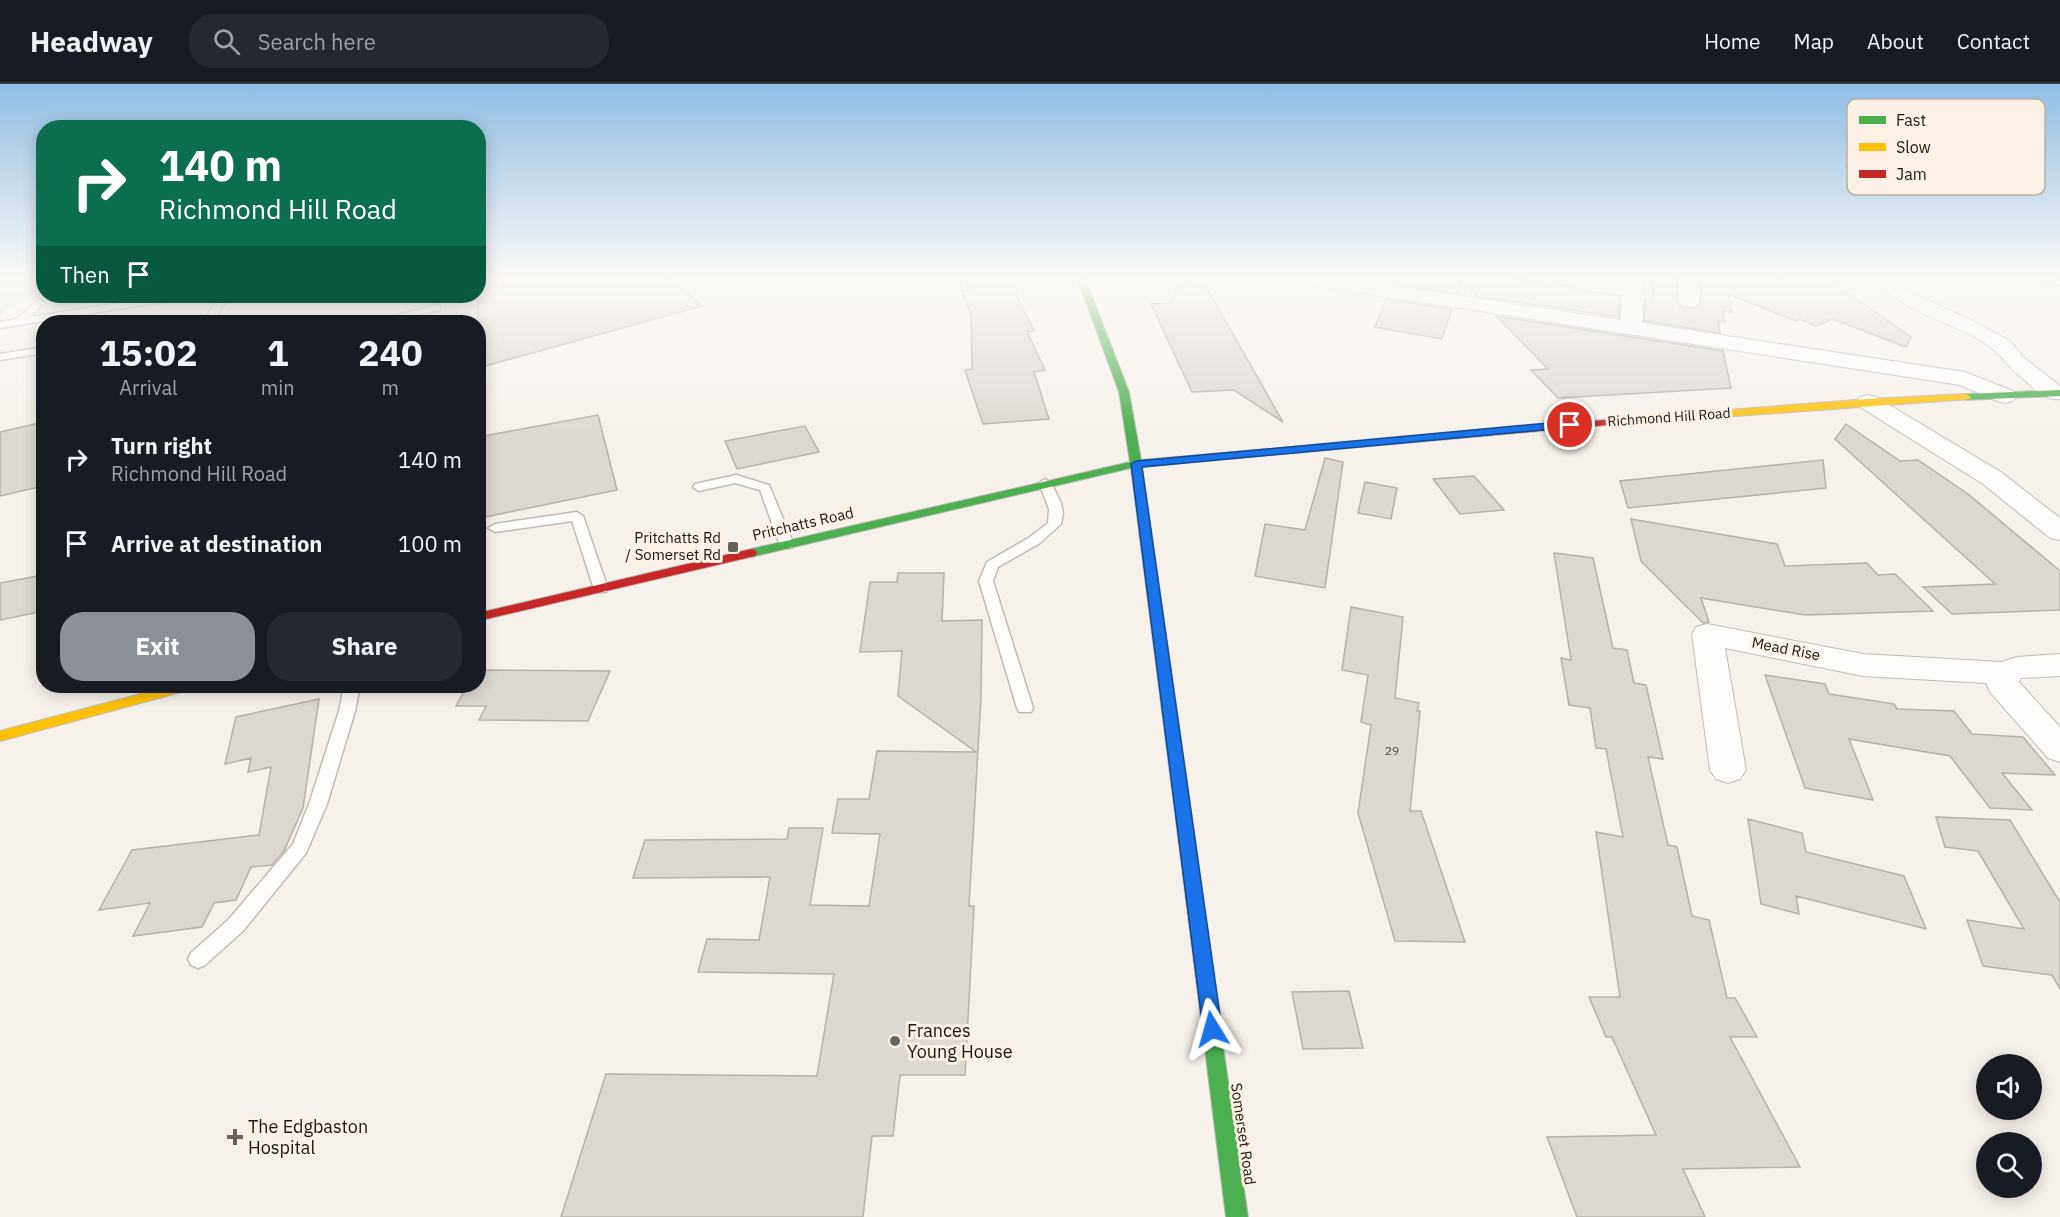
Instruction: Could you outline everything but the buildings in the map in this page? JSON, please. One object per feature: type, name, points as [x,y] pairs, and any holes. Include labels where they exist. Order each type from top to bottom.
[{"type":"street","name":"Somerset Road","points":[[1100,331],[1124,392],[1136,464],[1238,1217]]},
{"type":"street","points":[[1649,331],[1965,379],[2005,396]]},
{"type":"street","points":[[1976,331],[2002,346],[2015,362],[2057,393]]},
{"type":"street","name":"Richmond Hill Road","points":[[1136,464],[1502,430],[1868,402],[2057,393]]},
{"type":"street","points":[[1868,402],[1992,478],[2060,532]]},
{"type":"street","name":"Pritchatts Road","points":[[486,616],[1046,483],[1136,464]]},
{"type":"street","name":"Mead Rise","points":[[1728,770],[1707,634],[1863,665],[2004,673],[2017,668],[2060,665]]},
{"type":"street","points":[[2004,673],[2002,684],[2060,749]]},
{"type":"street","points":[[0,736],[128,693]]},
{"type":"lane","points":[[0,357],[36,351]]},
{"type":"lane","points":[[699,487],[736,479],[765,488],[787,545]]},
{"type":"lane","points":[[1025,708],[986,581],[992,565],[1039,537],[1054,524],[1056,512],[1046,483]]},
{"type":"lane","points":[[495,528],[577,516],[601,589]]},
{"type":"lane","points":[[198,959],[236,926],[300,848],[318,804],[351,693]]},
{"type":"traffic: fast","points":[[1101,331],[1124,392],[1136,464],[1180,789]]},
{"type":"traffic: fast","points":[[1966,397],[2060,393]]},
{"type":"traffic: fast","points":[[751,553],[1136,464],[1211,457]]},
{"type":"traffic: fast","points":[[1211,1026],[1237,1217]]},
{"type":"traffic: slow","points":[[1638,420],[1868,402],[1966,397]]},
{"type":"traffic: slow","points":[[0,736],[161,693]]},
{"type":"traffic: jam","points":[[1211,457],[1638,420]]},
{"type":"traffic: jam","points":[[486,615],[751,553]]},
{"type":"traffic: jam","points":[[1180,789],[1211,1026]]},
{"type":"place","name":"Pritchatts Rd / Somerset Rd","points":[[733,547]]},
{"type":"place","name":"Frances Young House","points":[[895,1041]]},
{"type":"place","name":"The Edgbaston Hospital","points":[[235,1137]]},
{"type":"route","points":[[1212,1029],[1136,464],[1570,425]]}]
